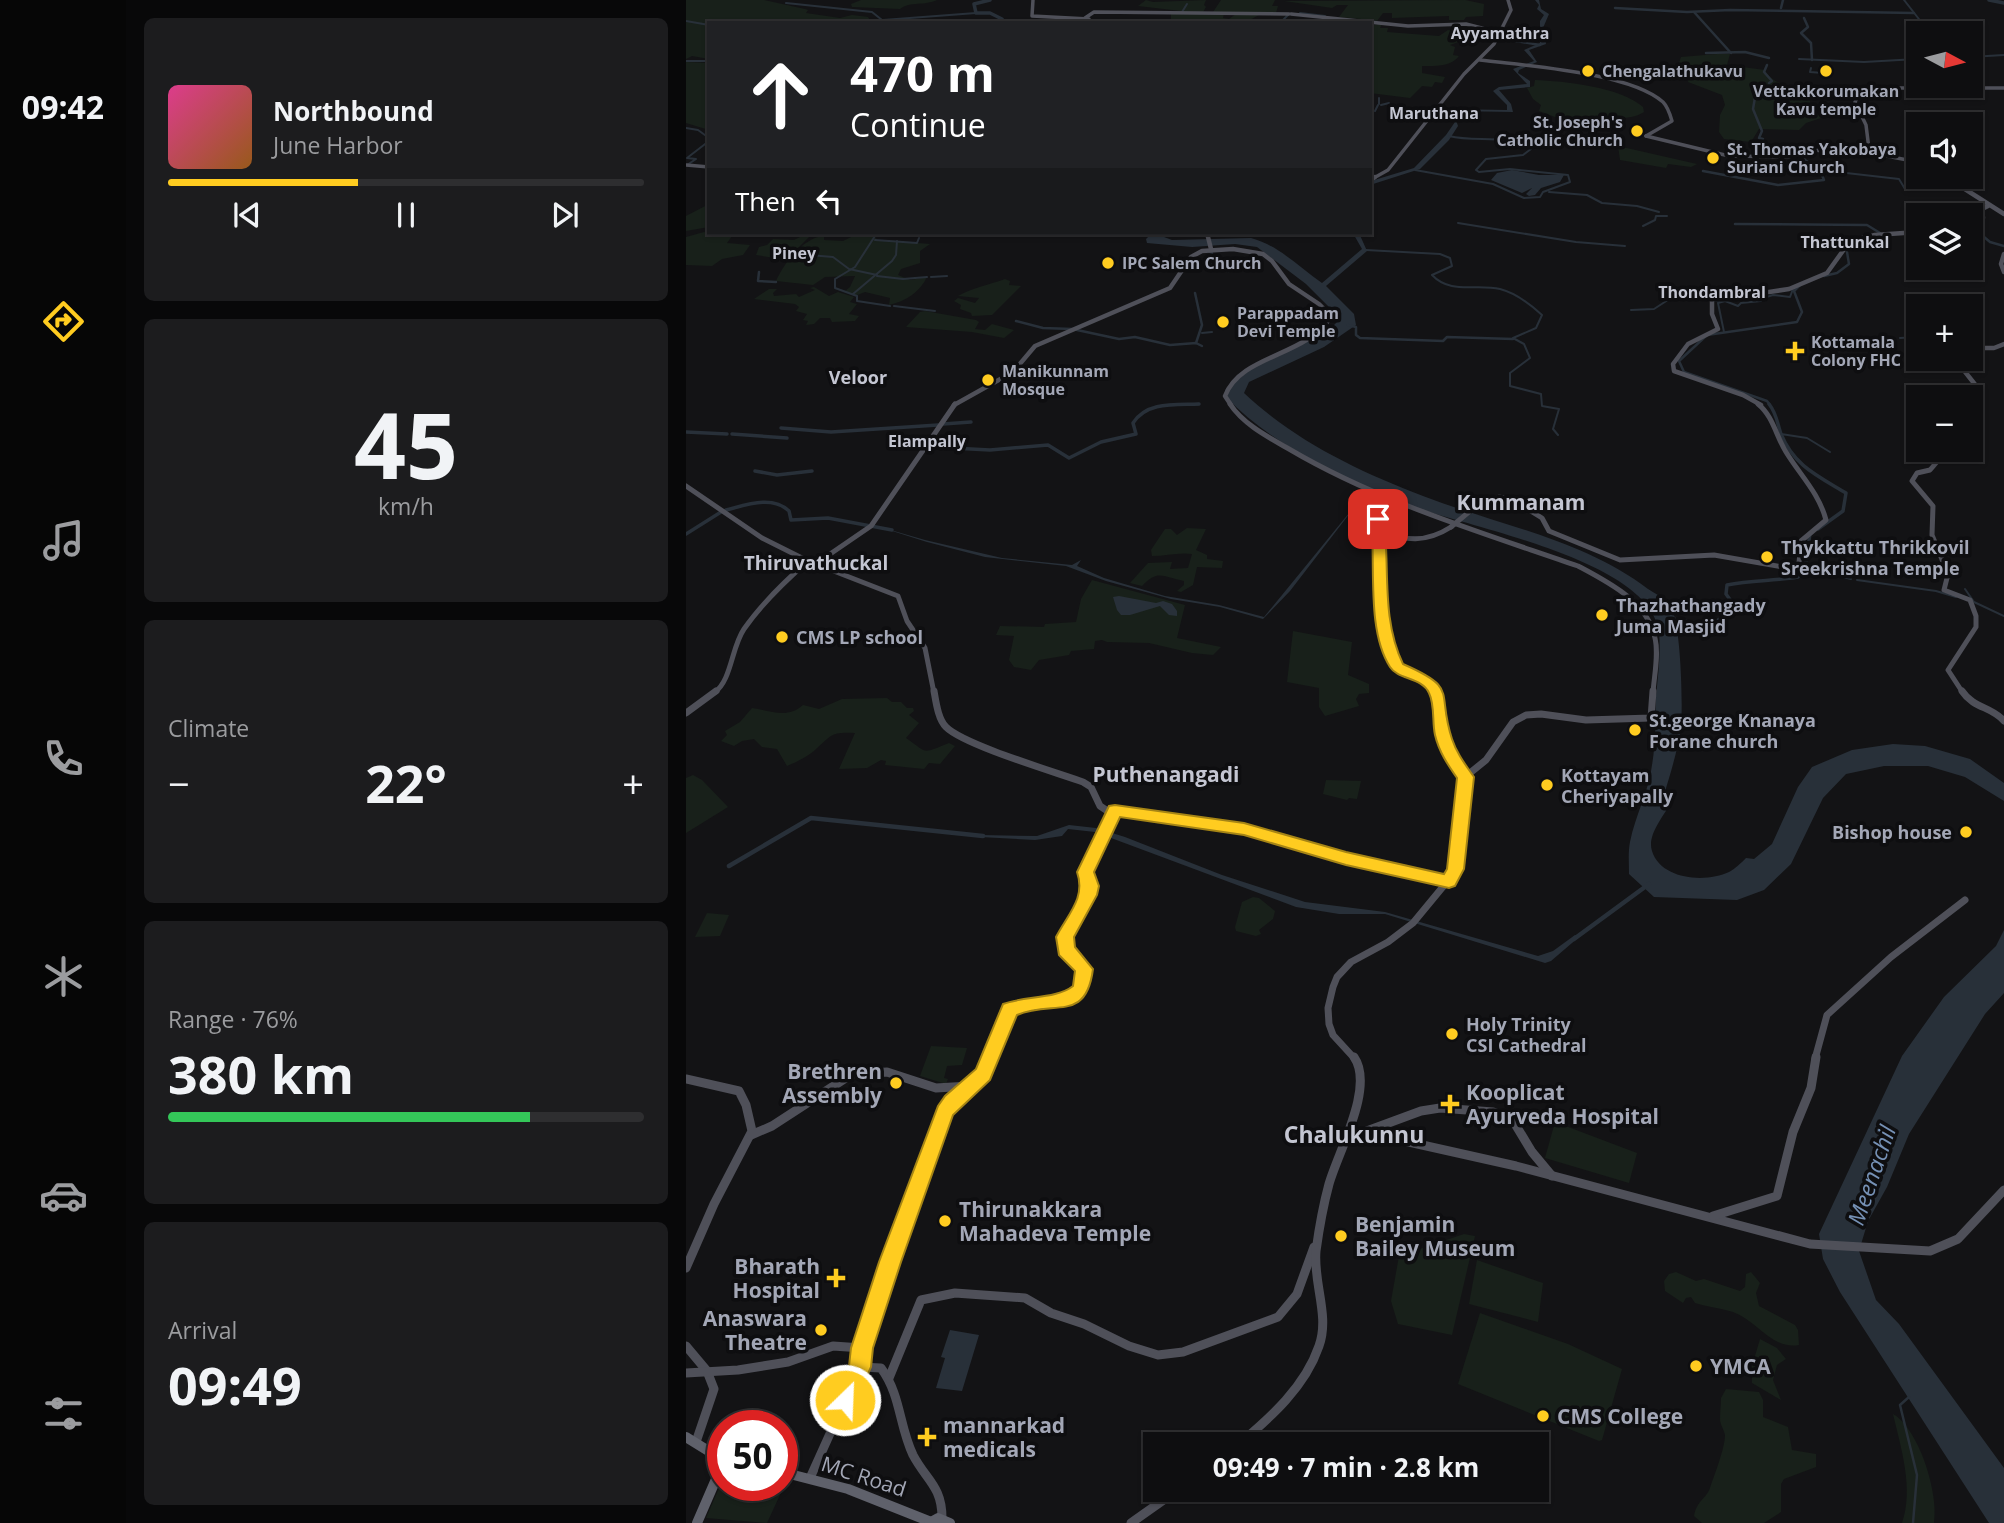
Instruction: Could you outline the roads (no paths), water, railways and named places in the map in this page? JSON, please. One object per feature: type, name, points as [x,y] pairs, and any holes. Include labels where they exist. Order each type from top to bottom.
[{"type":"highway","points":[[689,1438],[707,1450]]},
{"type":"highway","name":"MC Road","points":[[798,1475],[938,1521]]},
{"type":"highway","points":[[697,1523],[707,1499]]},
{"type":"main road","points":[[1033,0],[1034,11],[1031,16],[1086,21],[1094,12],[1290,14],[1359,21]]},
{"type":"main road","points":[[1372,179],[1388,170],[1404,146],[1430,119],[1464,74],[1480,60],[1502,31],[1511,10],[1508,0]]},
{"type":"main road","points":[[1372,22],[1408,26],[1466,24],[1502,31]]},
{"type":"main road","points":[[1480,60],[1523,64],[1620,82],[1660,99],[1672,121],[1656,128],[1646,137],[1729,156],[1804,157],[1812,155],[1813,150],[1824,149],[1906,160]]},
{"type":"main road","points":[[1876,154],[1869,149],[1866,125],[1855,102],[1863,89],[2004,88]]},
{"type":"main road","points":[[686,165],[707,167]]},
{"type":"main road","points":[[1970,189],[1988,206],[2004,214]]},
{"type":"main road","points":[[1983,208],[1988,206]]},
{"type":"main road","points":[[1379,531],[1402,539],[1431,539],[1490,499],[1513,500],[1542,518],[1549,531],[1620,560],[1714,555],[1779,568],[1796,567],[1799,564],[1798,548],[1808,530],[1826,520],[1815,495],[1787,455],[1769,415],[1754,401],[1688,378],[1672,368],[1676,358],[1688,344],[1718,328],[1711,299],[1712,292],[1769,292],[1788,289],[1828,273],[1850,241],[1873,235],[1906,233]]},
{"type":"main road","points":[[1207,236],[1210,248]]},
{"type":"main road","points":[[817,563],[872,524],[956,401],[1013,372],[1035,346],[1170,288],[1179,280],[1193,255],[1210,248],[1247,250],[1267,256],[1283,279],[1331,316],[1324,331],[1256,365],[1232,382],[1225,391],[1229,403],[1257,430],[1311,463],[1374,494],[1578,566],[1607,581],[1631,599],[1649,620],[1656,640],[1651,718],[1586,720],[1541,714],[1525,715],[1513,722],[1486,761],[1465,777]]},
{"type":"main road","points":[[2004,254],[2001,264],[2004,272]]},
{"type":"main road","points":[[1983,348],[2004,344]]},
{"type":"main road","points":[[1964,371],[1975,385]]},
{"type":"main road","points":[[1937,462],[1930,470],[1917,474],[1912,481],[1917,491],[1933,506],[1932,535],[1948,574],[1944,590],[1971,601],[1977,624],[1962,652],[1948,670],[1969,702],[1998,714],[2004,721]]},
{"type":"main road","points":[[686,486],[759,536],[808,561],[896,594],[901,599],[907,621],[926,651],[938,714],[949,729],[980,745],[1083,782],[1091,787],[1101,808],[1244,829],[1346,858],[1449,881]]},
{"type":"main road","points":[[1253,1432],[1298,1385],[1320,1345],[1324,1329],[1314,1273],[1317,1242],[1330,1182],[1357,1105],[1361,1073],[1352,1057],[1330,1035],[1327,1025],[1330,996],[1342,968],[1353,959],[1377,950],[1408,926],[1449,881],[1456,869],[1465,777],[1451,758],[1443,737],[1437,692],[1427,680],[1397,667],[1389,650],[1379,595],[1382,566],[1374,494]]},
{"type":"main road","points":[[686,713],[722,687],[737,641],[744,629],[775,589],[808,561]]},
{"type":"main road","points":[[810,1478],[860,1367],[862,1348],[944,1113],[952,1101],[984,1074],[1010,1010],[1021,1005],[1063,1000],[1080,992],[1084,969],[1066,950],[1065,937],[1088,895],[1090,886],[1085,872],[1115,811]]},
{"type":"main road","points":[[1711,1216],[1777,1196],[1793,1132],[1811,1087],[1817,1047],[1827,1015],[1896,953],[1965,900]]},
{"type":"main road","points":[[751,1135],[772,1126],[852,1074],[896,1073],[924,1085],[943,1089],[971,1086]]},
{"type":"main road","points":[[686,1079],[739,1091],[748,1110],[751,1135],[723,1184],[686,1268]]},
{"type":"main road","points":[[1364,1132],[1421,1111],[1440,1108],[1506,1115],[1518,1126],[1532,1152],[1553,1177]]},
{"type":"main road","points":[[1348,1132],[1364,1132],[1446,1149],[1810,1244],[1914,1252],[1946,1247],[1979,1218],[2004,1190]]},
{"type":"main road","points":[[889,1378],[918,1306],[921,1300],[928,1297],[955,1293],[1025,1298],[1046,1311],[1084,1324],[1129,1346],[1148,1353],[1171,1354],[1279,1317],[1289,1310],[1317,1242]]},
{"type":"main road","points":[[686,1346],[707,1371],[714,1389],[708,1412],[689,1438]]},
{"type":"main road","points":[[686,1373],[788,1362],[833,1346],[862,1348]]},
{"type":"main road","points":[[860,1367],[881,1368],[889,1378],[903,1413],[909,1447],[943,1499],[938,1521]]},
{"type":"main road","points":[[1131,1523],[1161,1502]]},
{"type":"water","points":[[1535,0],[1539,0],[1541,9],[1549,14],[1543,28],[1546,44],[1529,50],[1537,62],[1518,73],[1530,81],[1530,87],[1499,90],[1511,104],[1513,112],[1453,111],[1458,126],[1449,140],[1420,169],[1372,184],[1372,181],[1414,168],[1455,122],[1447,112],[1448,109],[1507,110],[1507,105],[1493,91],[1499,87],[1527,84],[1513,69],[1534,61],[1524,50],[1540,43],[1540,21],[1544,15],[1537,9],[1539,5]]},
{"type":"water","points":[[1512,170],[1539,175],[1564,175],[1560,182],[1541,188],[1535,195],[1529,196],[1526,194],[1532,188],[1522,193],[1491,180],[1497,173]]},
{"type":"water","points":[[1150,235],[1164,235],[1172,240],[1251,238],[1279,251],[1322,283],[1362,249],[1354,235],[1360,235],[1367,251],[1326,286],[1354,314],[1356,325],[1324,347],[1249,382],[1244,393],[1284,426],[1351,465],[1423,496],[1596,557],[1670,605],[1679,644],[1681,726],[1663,798],[1669,806],[1656,827],[1651,845],[1657,861],[1665,868],[1685,876],[1709,877],[1729,872],[1746,858],[1754,859],[1772,844],[1798,787],[1812,767],[1852,750],[1893,744],[1925,746],[1970,759],[2004,783],[2004,801],[1965,777],[1928,766],[1884,766],[1846,774],[1823,798],[1791,864],[1764,890],[1737,900],[1654,897],[1629,874],[1630,842],[1648,784],[1654,748],[1660,640],[1647,606],[1622,583],[1588,564],[1547,548],[1397,501],[1328,469],[1264,430],[1226,397],[1225,390],[1251,369],[1327,332],[1337,322],[1338,316],[1306,284],[1257,247],[1235,244],[1192,247],[1147,243],[1146,239]]},
{"type":"water","points":[[1367,491],[1290,591],[1263,619],[1220,607],[1171,599],[1106,581],[1066,566],[985,557],[870,524],[1002,558],[1072,565],[1081,560],[1077,566],[1104,578],[1165,596],[1219,605],[1264,617]]},
{"type":"water","points":[[1113,597],[1172,604],[1177,616],[1169,615],[1160,606],[1121,615]]},
{"type":"water","points":[[1069,825],[1096,828],[1125,837],[1222,875],[1305,902],[1385,912],[1538,956],[1553,951],[1575,935],[1579,937],[1545,963],[1385,914],[1339,914],[1296,907],[1095,832],[1068,829],[1062,836],[1035,840],[980,837],[1037,836]]},
{"type":"water","name":"Meenachil","points":[[2004,930],[2004,993],[1985,1014],[1909,1134],[1887,1187],[1868,1221],[1859,1251],[1876,1300],[1899,1324],[2004,1468],[2004,1523],[1989,1523],[1840,1292],[1823,1259],[1819,1234],[1902,1056],[1944,997],[1996,946]]},
{"type":"water","points":[[950,1330],[979,1335],[962,1391],[936,1388],[945,1358],[941,1357]]},
{"type":"waterway","points":[[990,0],[974,4],[976,13],[990,13],[1002,19]]},
{"type":"waterway","points":[[1781,8],[1783,0]]},
{"type":"waterway","points":[[1904,0],[1920,21]]},
{"type":"waterway","points":[[1989,0],[2004,3]]},
{"type":"waterway","points":[[786,3],[872,12],[881,21]]},
{"type":"waterway","points":[[1182,12],[1187,4]]},
{"type":"waterway","points":[[1615,8],[1687,12],[1730,10],[1914,13]]},
{"type":"waterway","points":[[1694,12],[1730,52]]},
{"type":"waterway","points":[[883,20],[976,13]]},
{"type":"waterway","points":[[1300,13],[1325,16]]},
{"type":"waterway","points":[[1282,21],[1288,15]]},
{"type":"waterway","points":[[1804,18],[1808,27],[1801,33],[1811,43],[1812,60]]},
{"type":"waterway","points":[[686,21],[707,25]]},
{"type":"waterway","points":[[1500,31],[1540,30]]},
{"type":"waterway","points":[[1470,32],[1496,38]]},
{"type":"waterway","points":[[1499,38],[1540,45]]},
{"type":"waterway","points":[[1706,53],[1730,52]]},
{"type":"waterway","points":[[1730,52],[1745,52],[1769,58]]},
{"type":"waterway","points":[[1983,56],[2004,55]]},
{"type":"waterway","points":[[1799,59],[1864,62],[1906,60]]},
{"type":"waterway","points":[[686,61],[707,61]]},
{"type":"waterway","points":[[1767,65],[1764,72],[1772,81],[1769,83]]},
{"type":"waterway","points":[[1811,68],[1810,72],[1823,73]]},
{"type":"waterway","points":[[1757,86],[1753,109],[1762,131],[1759,138],[1763,139]]},
{"type":"waterway","points":[[1379,98],[1379,104]]},
{"type":"waterway","points":[[1381,105],[1389,103]]},
{"type":"waterway","points":[[1375,111],[1378,105]]},
{"type":"waterway","points":[[686,128],[698,130],[707,137]]},
{"type":"waterway","points":[[1415,170],[1493,184],[1524,198],[1540,197],[1543,192],[1570,182],[1568,175],[1510,169],[1479,172],[1476,170],[1486,159],[1523,155],[1531,149],[1511,141],[1449,136]]},
{"type":"waterway","points":[[687,165],[696,159],[687,158],[707,143]]},
{"type":"waterway","points":[[1703,171],[1778,185],[1824,180],[1820,170],[1787,148]]},
{"type":"waterway","points":[[1820,170],[1899,179],[1905,189]]},
{"type":"waterway","points":[[1549,192],[1587,195],[1602,203],[1637,206],[1659,212]]},
{"type":"waterway","points":[[1643,226],[1655,220],[1656,216],[1667,216]]},
{"type":"waterway","points":[[1458,223],[1576,242],[1625,246]]},
{"type":"waterway","points":[[1735,224],[1867,225],[1880,233]]},
{"type":"waterway","points":[[851,269],[875,236]]},
{"type":"waterway","points":[[1983,236],[1990,242],[2004,246]]},
{"type":"waterway","points":[[897,242],[917,243],[919,238]]},
{"type":"waterway","points":[[875,240],[897,242]]},
{"type":"waterway","points":[[876,275],[896,255],[897,242]]},
{"type":"waterway","points":[[1824,276],[1837,273],[1849,264],[1846,246]]},
{"type":"waterway","points":[[1366,250],[1440,254],[1450,258],[1452,266],[1432,275],[1439,281],[1456,287],[1491,287],[1506,291],[1523,299],[1542,315],[1536,328],[1513,338],[1524,344],[1530,358],[1510,373],[1510,386],[1541,394],[1542,406],[1559,409],[1553,429],[1558,435]]},
{"type":"waterway","points":[[1208,251],[1212,253],[1210,262],[1219,269],[1229,271]]},
{"type":"waterway","points":[[797,254],[833,257],[851,269]]},
{"type":"waterway","points":[[851,269],[876,275]]},
{"type":"waterway","points":[[851,269],[835,279],[835,288],[857,296],[857,301],[890,306]]},
{"type":"waterway","points":[[759,272],[758,281],[776,282]]},
{"type":"waterway","points":[[853,294],[876,275]]},
{"type":"waterway","points":[[877,276],[903,279],[927,277]]},
{"type":"waterway","points":[[931,277],[947,276]]},
{"type":"waterway","points":[[1770,405],[1767,401],[1684,372],[1679,361],[1707,335],[1797,322],[1802,312],[1794,291],[1800,285]]},
{"type":"waterway","points":[[1724,332],[1718,303],[1725,301],[1738,306],[1741,303],[1761,301],[1760,299],[1773,295],[1790,297],[1793,289]]},
{"type":"waterway","points":[[1195,293],[1202,325],[1196,343]]},
{"type":"waterway","points":[[1631,310],[1654,309],[1674,296],[1720,301]]},
{"type":"waterway","points":[[894,306],[935,311]]},
{"type":"waterway","points":[[1016,321],[1043,328],[1072,329]]},
{"type":"waterway","points":[[1348,325],[1356,327],[1356,335],[1360,338],[1443,341],[1447,337],[1513,339]]},
{"type":"waterway","points":[[1077,330],[1119,339],[1135,337],[1170,345],[1196,343]]},
{"type":"waterway","points":[[1202,333],[1212,332]]},
{"type":"waterway","points":[[1900,338],[1906,338]]},
{"type":"waterway","points":[[1196,343],[1202,346]]},
{"type":"waterway","points":[[919,442],[952,448],[990,450],[1048,445],[1069,458],[1101,442],[1136,434],[1133,423],[1146,411],[1163,406],[1199,404],[1170,405]]},
{"type":"waterway","points":[[1769,404],[1786,445],[1793,454],[1808,469],[1846,493],[1843,511],[1818,529]]},
{"type":"waterway","points":[[943,424],[971,422]]},
{"type":"waterway","points":[[781,428],[831,432],[938,425]]},
{"type":"waterway","points":[[686,432],[727,434]]},
{"type":"waterway","points":[[732,434],[787,438]]},
{"type":"waterway","points":[[1781,434],[1807,438],[1830,452]]},
{"type":"waterway","points":[[755,471],[777,475],[812,471]]},
{"type":"waterway","points":[[726,510],[767,502],[775,503],[789,511],[791,520],[828,518],[892,530]]},
{"type":"waterway","points":[[686,534],[721,512]]},
{"type":"waterway","points":[[1668,618],[1697,623],[1714,622],[1722,618],[1731,601],[1726,594],[1727,585],[1798,577],[1805,567],[1810,533]]},
{"type":"waterway","points":[[1805,567],[1851,579]]},
{"type":"waterway","points":[[1857,580],[1936,591],[1956,597]]},
{"type":"waterway","points":[[1965,589],[1974,602],[2004,616]]},
{"type":"waterway","points":[[729,866],[811,818],[983,836]]},
{"type":"waterway","points":[[1574,939],[1649,884]]},
{"type":"waterway","points":[[1909,1397],[1900,1405],[1917,1475],[1913,1523]]},
{"type":"place","name":"Chengalathukavu","points":[[1588,71]]},
{"type":"place","name":"Vettakkorumakan Kavu temple","points":[[1826,71]]},
{"type":"place","name":"St. Joseph's Catholic Church","points":[[1637,131]]},
{"type":"place","name":"St. Thomas Yakobaya Suriani Church","points":[[1713,158]]},
{"type":"place","name":"IPC Salem Church","points":[[1108,263]]},
{"type":"place","name":"Parappadam Devi Temple","points":[[1223,322]]},
{"type":"place","name":"Kottamala Colony FHC","points":[[1795,351]]},
{"type":"place","name":"Manikunnam Mosque","points":[[988,380]]},
{"type":"place","name":"Thykkattu Thrikkovil Sreekrishna Temple","points":[[1767,557]]},
{"type":"place","name":"Thazhathangady Juma Masjid","points":[[1602,615]]},
{"type":"place","name":"CMS LP school","points":[[782,637]]},
{"type":"place","name":"St.george Knanaya Forane church","points":[[1635,730]]},
{"type":"place","name":"Kottayam Cheriyapally","points":[[1547,785]]},
{"type":"place","name":"Bishop house","points":[[1966,832]]},
{"type":"place","name":"Holy Trinity CSI Cathedral","points":[[1452,1034]]},
{"type":"place","name":"Brethren Assembly","points":[[896,1083]]},
{"type":"place","name":"Kooplicat Ayurveda Hospital","points":[[1450,1104]]},
{"type":"place","name":"Thirunakkara Mahadeva Temple","points":[[945,1221]]},
{"type":"place","name":"Benjamin Bailey Museum","points":[[1341,1236]]},
{"type":"place","name":"Bharath Hospital","points":[[836,1278]]},
{"type":"place","name":"Anaswara Theatre","points":[[821,1330]]},
{"type":"place","name":"YMCA","points":[[1696,1366]]},
{"type":"place","name":"CMS College","points":[[1543,1416]]},
{"type":"place","name":"mannarkad medicals","points":[[927,1437]]},
{"type":"district","name":"Ayyamathra","points":[[1500,33]]},
{"type":"district","name":"Maruthana","points":[[1434,113]]},
{"type":"district","name":"Thattunkal","points":[[1845,242]]},
{"type":"district","name":"Piney","points":[[794,253]]},
{"type":"district","name":"Thondambral","points":[[1712,292]]},
{"type":"district","name":"Veloor","points":[[858,377]]},
{"type":"district","name":"Elampally","points":[[927,441]]},
{"type":"district","name":"Kummanam","points":[[1521,502]]},
{"type":"district","name":"Thiruvathuckal","points":[[816,563]]},
{"type":"district","name":"Puthenangadi","points":[[1166,774]]},
{"type":"district","name":"Chalukunnu","points":[[1354,1134]]}]
